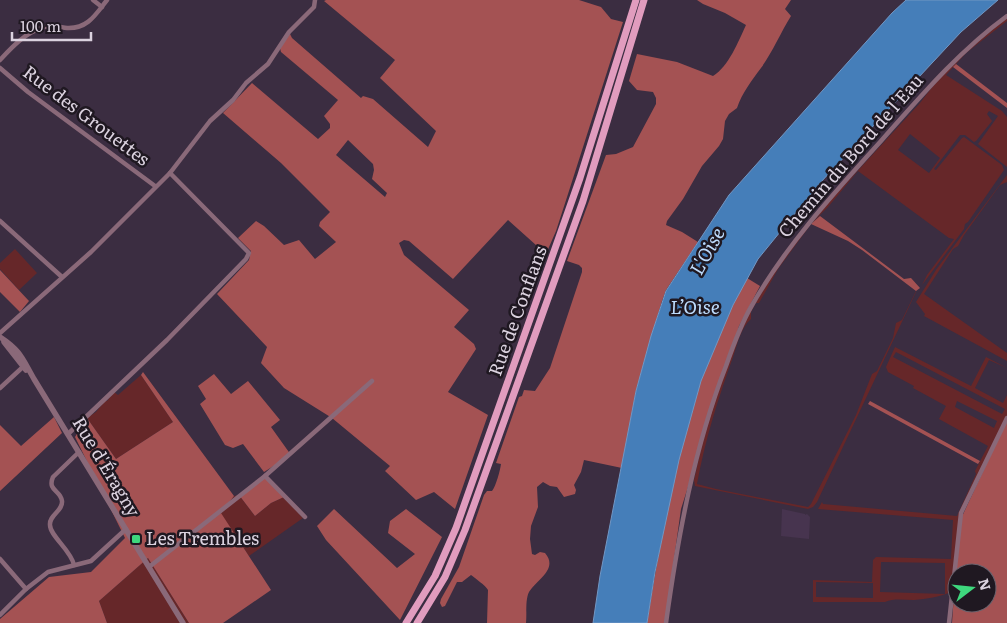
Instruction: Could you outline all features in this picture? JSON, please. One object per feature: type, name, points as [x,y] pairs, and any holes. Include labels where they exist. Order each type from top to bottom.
[{"type":"main road","name":"Rue de Conflans","points":[[406,623],[435,576],[456,528],[570,208],[636,0]]},
{"type":"main road","name":"Rue de Conflans","points":[[417,623],[445,577],[466,530],[583,201],[644,0]]},
{"type":"street","points":[[93,0],[102,7]]},
{"type":"street","points":[[0,60],[17,43],[34,31],[50,26],[69,28],[92,21],[107,0]]},
{"type":"street","points":[[0,333],[91,252],[170,173],[210,121],[233,100],[246,83],[268,64],[289,32],[314,7],[315,1]]},
{"type":"street","name":"Chemin du Bord de l'Eau","points":[[666,623],[681,526],[706,426],[740,329],[750,309],[765,283],[794,242],[826,202],[953,62],[983,34],[1007,16]]},
{"type":"street","name":"Rue des Grouettes","points":[[0,68],[28,92],[155,186]]},
{"type":"street","points":[[68,434],[134,371],[249,254],[170,173]]},
{"type":"street","points":[[0,221],[62,277]]},
{"type":"street","name":"Rue d'Éragny","points":[[0,337],[25,365],[184,623]]},
{"type":"street","points":[[0,388],[25,365]]},
{"type":"street","points":[[150,567],[265,476],[372,381]]},
{"type":"street","points":[[949,623],[960,519],[1007,418]]},
{"type":"street","points":[[74,565],[72,556],[51,530],[51,519],[61,507],[62,502],[61,497],[51,486],[51,482],[53,477],[79,452]]},
{"type":"street","points":[[265,476],[305,517]]},
{"type":"street","points":[[0,615],[26,589],[48,572],[87,563],[96,558],[126,529]]},
{"type":"street","points":[[0,559],[26,589]]},
{"type":"shaded area","points":[[579,0],[601,7],[611,19],[623,22],[556,231],[546,254],[508,220],[453,279],[409,241],[404,240],[399,243],[404,255],[469,310],[454,327],[474,344],[476,349],[448,392],[488,415],[455,509],[434,492],[416,500],[385,471],[390,466],[332,418],[284,388],[261,363],[267,347],[217,294],[249,260],[251,251],[238,238],[256,221],[284,245],[299,240],[315,259],[336,242],[319,226],[320,222],[330,212],[281,163],[223,113],[252,83],[318,139],[330,128],[330,124],[324,116],[338,100],[281,52],[280,48],[290,34],[292,38],[361,98],[363,96],[373,99],[428,147],[436,131],[380,78],[395,60],[324,1]],"holes":[[[348,140],[373,164],[372,179],[387,193],[385,197],[336,155]]]},
{"type":"shaded area","points":[[697,0],[791,0],[785,9],[791,16],[769,56],[744,92],[737,108],[729,114],[725,121],[723,139],[719,146],[702,166],[683,199],[667,221],[666,225],[698,242],[666,290],[662,301],[636,391],[622,468],[584,460],[581,472],[574,485],[575,494],[564,497],[557,487],[543,482],[537,487],[538,507],[531,526],[530,539],[532,554],[545,553],[549,559],[549,564],[545,574],[529,592],[526,623],[487,623],[488,590],[471,575],[462,582],[457,582],[445,606],[442,607],[441,599],[459,567],[484,495],[487,491],[492,491],[499,474],[501,464],[496,463],[519,397],[522,396],[524,390],[535,391],[550,368],[582,272],[582,268],[579,265],[567,261],[606,155],[616,154],[633,147],[656,104],[653,92],[637,90],[629,81],[637,54],[677,62],[713,76],[719,72],[728,60],[746,25]]},
{"type":"shaded area","points":[[1007,18],[1007,21],[973,47]]},
{"type":"shaded area","points":[[963,56],[946,75],[1002,111],[1007,117],[1007,167],[978,144],[998,116],[989,111],[987,114],[992,121],[976,141],[974,142],[965,135],[960,135],[934,169],[936,170],[964,137],[1002,165],[1004,170],[965,224],[964,229],[922,285],[927,275],[954,239],[949,238],[858,171],[811,224],[778,269],[759,303],[756,303],[751,312],[751,319],[740,336],[712,420],[697,484],[808,507],[856,415],[872,374],[877,371],[893,338],[896,323],[902,320],[916,291],[817,502],[808,509],[695,486],[694,480],[702,444],[719,387],[748,314],[778,266],[816,216],[929,91]],"holes":[[[910,134],[940,158],[929,173],[898,150]]]},
{"type":"shaded area","points":[[956,64],[1007,103],[1007,108],[953,67]]},
{"type":"shaded area","points":[[1007,175],[1007,182],[1000,185],[958,246],[953,249],[924,294],[1007,353],[1007,361],[924,316],[925,314],[916,302],[936,270]]},
{"type":"shaded area","points":[[820,216],[904,279],[911,278],[920,288],[916,291],[848,241],[811,224]]},
{"type":"shaded area","points":[[15,249],[37,273],[19,290],[0,269],[0,263]]},
{"type":"shaded area","points":[[0,270],[29,301],[20,312],[0,292]]},
{"type":"shaded area","points":[[747,278],[760,286],[739,326],[681,509],[665,623],[647,623],[669,501],[691,411],[704,369],[715,342]]},
{"type":"shaded area","points":[[895,347],[971,386],[986,357],[1007,368],[989,360],[975,388],[1003,403],[1007,395],[1007,416],[959,516],[954,563],[947,563],[947,593],[933,598],[885,602],[813,602],[813,580],[872,582],[873,560],[876,557],[951,559],[953,520],[818,509],[822,502],[823,504],[957,516],[976,474],[975,471],[988,446],[939,419],[946,406],[888,372],[886,367]],"holes":[[[896,352],[1005,409],[1002,414],[893,357]],[[957,401],[997,421],[994,428],[955,407]],[[881,562],[945,563],[945,594],[880,592]],[[816,582],[873,583],[873,598],[816,597]]]},
{"type":"shaded area","points":[[143,372],[234,496],[221,513],[271,590],[223,623],[189,623],[148,558],[99,601],[107,623],[0,623],[0,619],[49,577],[91,572],[125,538],[75,437],[87,418],[116,459],[173,422],[141,375]]},
{"type":"shaded area","points":[[214,374],[231,394],[248,381],[280,420],[271,427],[291,455],[264,472],[243,444],[233,448],[225,445],[200,404],[206,399],[198,386]]},
{"type":"shaded area","points":[[141,375],[173,422],[116,459],[87,418],[96,412],[114,392],[118,395]]},
{"type":"shaded area","points":[[870,401],[980,461],[978,464],[868,404]]},
{"type":"shaded area","points":[[54,417],[62,433],[0,491],[0,425],[21,446]]},
{"type":"shaded area","points":[[1007,420],[1007,623],[952,623],[953,613],[997,613],[997,563],[956,563],[959,523]]},
{"type":"shaded area","points":[[265,477],[284,497],[271,503],[255,516],[239,495]]},
{"type":"shaded area","points":[[239,495],[255,516],[271,503],[284,497],[303,518],[249,556],[220,513],[234,496]]},
{"type":"shaded area","points":[[334,509],[397,568],[415,554],[388,533],[390,521],[406,509],[442,537],[400,620],[326,540],[317,526]]},
{"type":"shaded area","points":[[782,509],[807,514],[810,517],[809,539],[781,536]]},
{"type":"shaded area","points":[[148,558],[189,623],[107,623],[99,601]]},
{"type":"water","name":"L’Oise","points":[[906,0],[998,0],[961,32],[820,183],[758,259],[733,305],[701,381],[679,460],[655,572],[647,623],[593,623],[600,576],[636,391],[666,291],[729,195],[892,13]]},
{"type":"place","name":"Les Trembles","points":[[136,539]]},
{"type":"water label","name":"L'Oise","points":[[707,251]]}]
